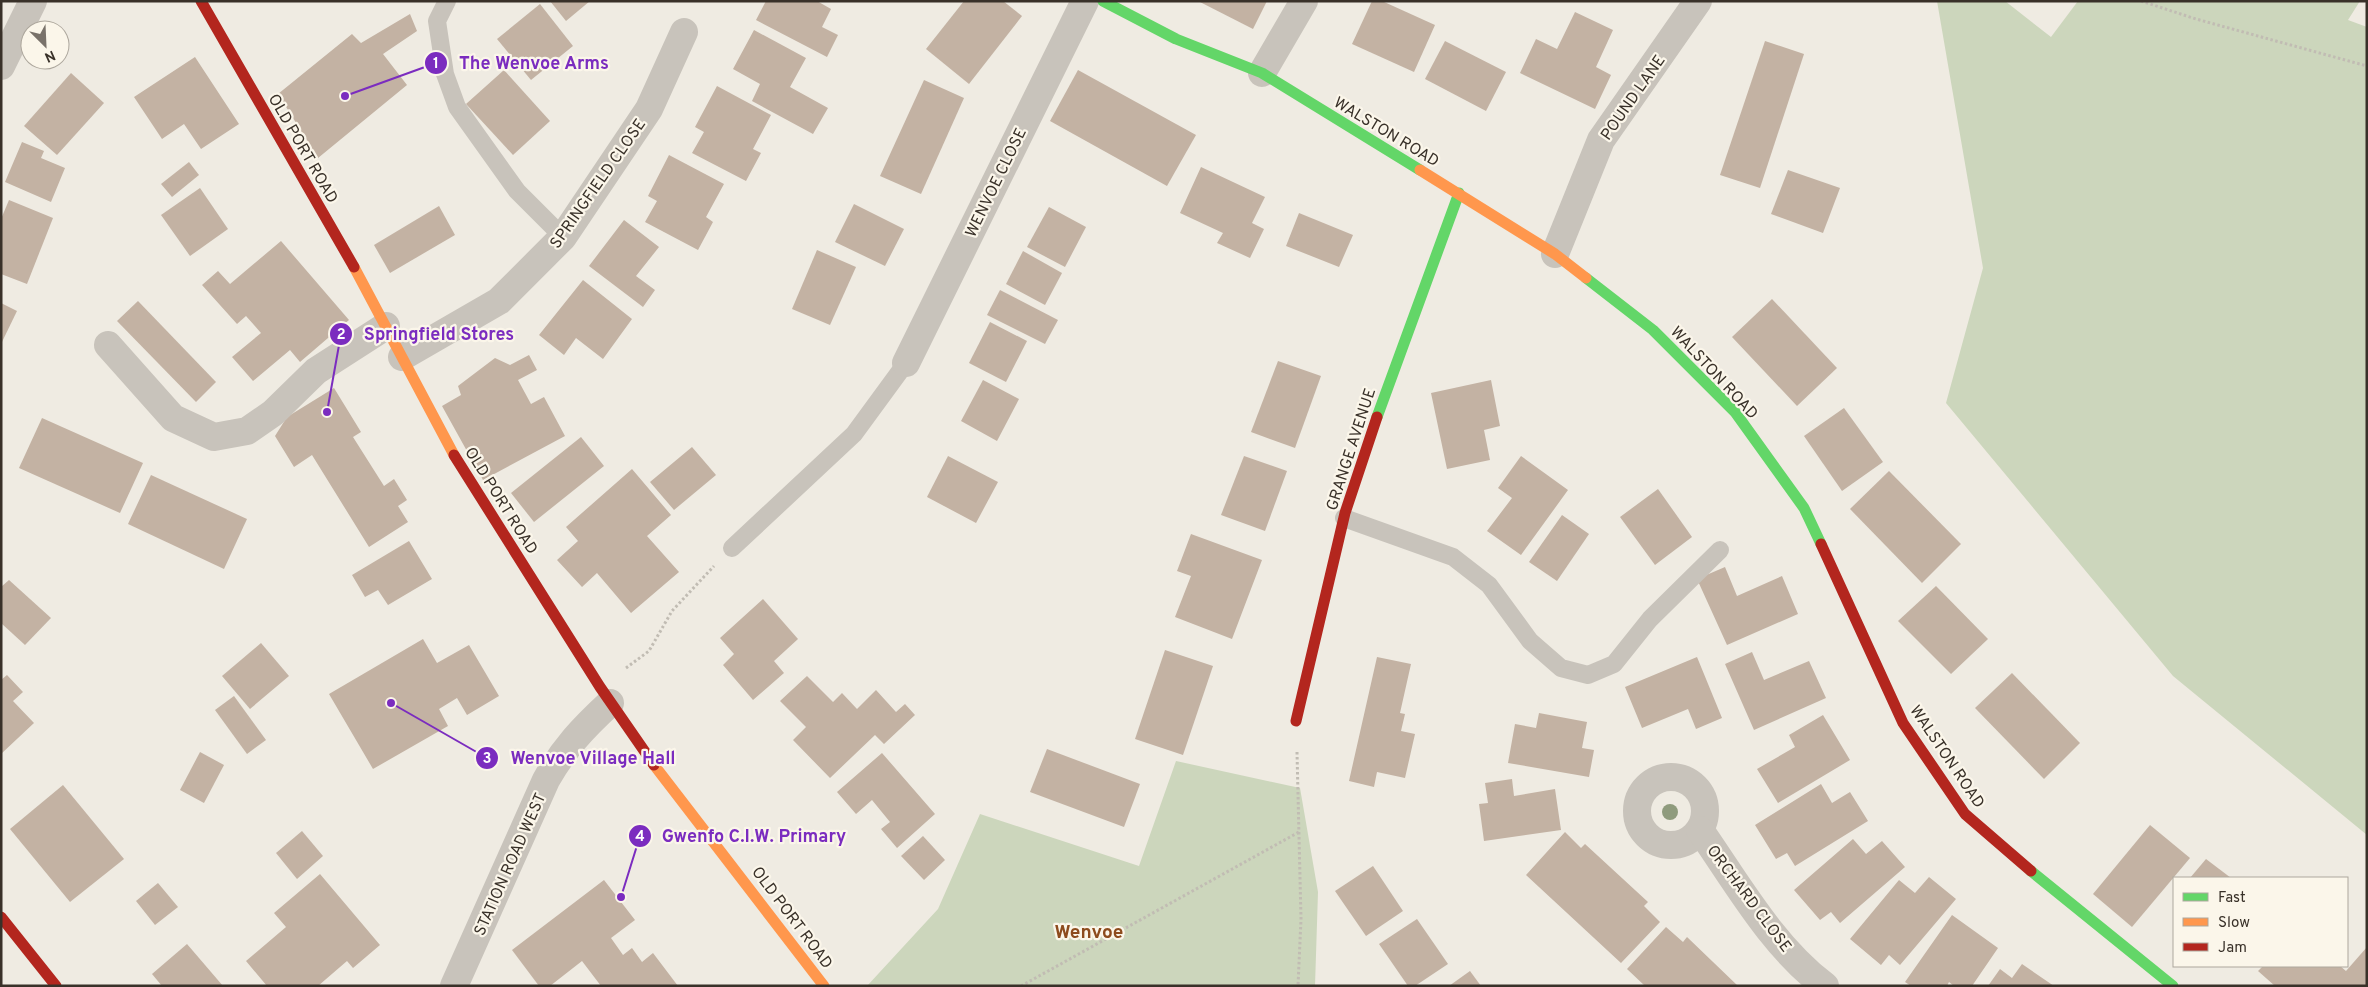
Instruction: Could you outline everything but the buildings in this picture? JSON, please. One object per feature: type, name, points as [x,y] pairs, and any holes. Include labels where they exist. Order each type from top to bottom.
[{"type":"street","points":[[1,66],[32,1]]},
{"type":"street","name":"OLD PORT ROAD","points":[[201,1],[344,249],[461,467],[605,695],[659,773],[824,986]]},
{"type":"street","name":"WENVOE CLOSE","points":[[906,362],[1085,1]]},
{"type":"street","name":"WALSTON ROAD","points":[[1103,1],[1176,39],[1262,73],[1459,193],[1554,254],[1653,330],[1735,412],[1804,508],[1903,723],[1965,814],[2086,918],[2173,986]]},
{"type":"street","points":[[1262,73],[1304,1]]},
{"type":"street","name":"POUND LANE","points":[[1554,254],[1601,140],[1698,1]]},
{"type":"street","name":"SPRINGFIELD CLOSE","points":[[402,356],[499,301],[562,237],[649,109],[684,32]]},
{"type":"street","name":"GRANGE AVENUE","points":[[1296,721],[1344,518],[1377,416],[1459,193]]},
{"type":"street","points":[[108,344],[173,418],[214,437],[247,431],[273,414],[316,371],[386,326]]},
{"type":"street","name":"STATION ROAD WEST","points":[[454,986],[550,772],[605,695]]},
{"type":"street","name":"ORCHARD CLOSE","points":[[1700,830],[1772,933],[1809,974],[1825,986]]},
{"type":"street","points":[[1,917],[56,986]]},
{"type":"lane","points":[[447,1],[437,21],[444,74],[457,107],[517,191],[562,237]]},
{"type":"lane","points":[[732,548],[854,434],[906,362]]},
{"type":"lane","points":[[1344,518],[1453,557],[1489,585],[1530,641],[1561,668],[1588,675],[1614,664],[1650,619],[1720,550]]},
{"type":"path","points":[[2141,1],[2196,19],[2367,66]]},
{"type":"path","points":[[605,695],[649,651],[672,611],[732,548]]},
{"type":"path","points":[[1296,721],[1301,919],[1298,986]]},
{"type":"path","points":[[1020,986],[1299,832]]},
{"type":"green space","points":[[1937,1],[2005,1],[2051,37],[2078,1],[2360,1],[2348,20],[2367,27],[2367,835],[2173,676],[1946,403],[1983,268]]},
{"type":"green space","points":[[1176,761],[1300,788],[1318,892],[1315,986],[867,986],[938,909],[980,814],[1139,866]]},
{"type":"traffic: fast","points":[[1103,1],[1176,39],[1262,73],[1420,170]]},
{"type":"traffic: fast","points":[[1377,417],[1459,193]]},
{"type":"traffic: fast","points":[[1586,278],[1653,330],[1735,412],[1804,508],[1821,544]]},
{"type":"traffic: fast","points":[[2031,871],[2173,986]]},
{"type":"traffic: slow","points":[[1420,170],[1555,254],[1586,278]]},
{"type":"traffic: slow","points":[[354,267],[454,455]]},
{"type":"traffic: slow","points":[[654,765],[824,986]]},
{"type":"traffic: jam","points":[[201,1],[354,267]]},
{"type":"traffic: jam","points":[[1296,721],[1345,513],[1377,417]]},
{"type":"traffic: jam","points":[[454,455],[600,687],[654,765]]},
{"type":"traffic: jam","points":[[1821,544],[1903,723],[1965,814],[2031,871]]},
{"type":"traffic: jam","points":[[1,917],[56,986]]},
{"type":"place","name":"The Wenvoe Arms","points":[[345,96]]},
{"type":"place","name":"Springfield Stores","points":[[327,412]]},
{"type":"place","name":"Wenvoe Village Hall","points":[[391,703]]},
{"type":"place","name":"Gwenfo C.I.W. Primary","points":[[621,897]]},
{"type":"district","name":"Wenvoe","points":[[1089,931]]}]
